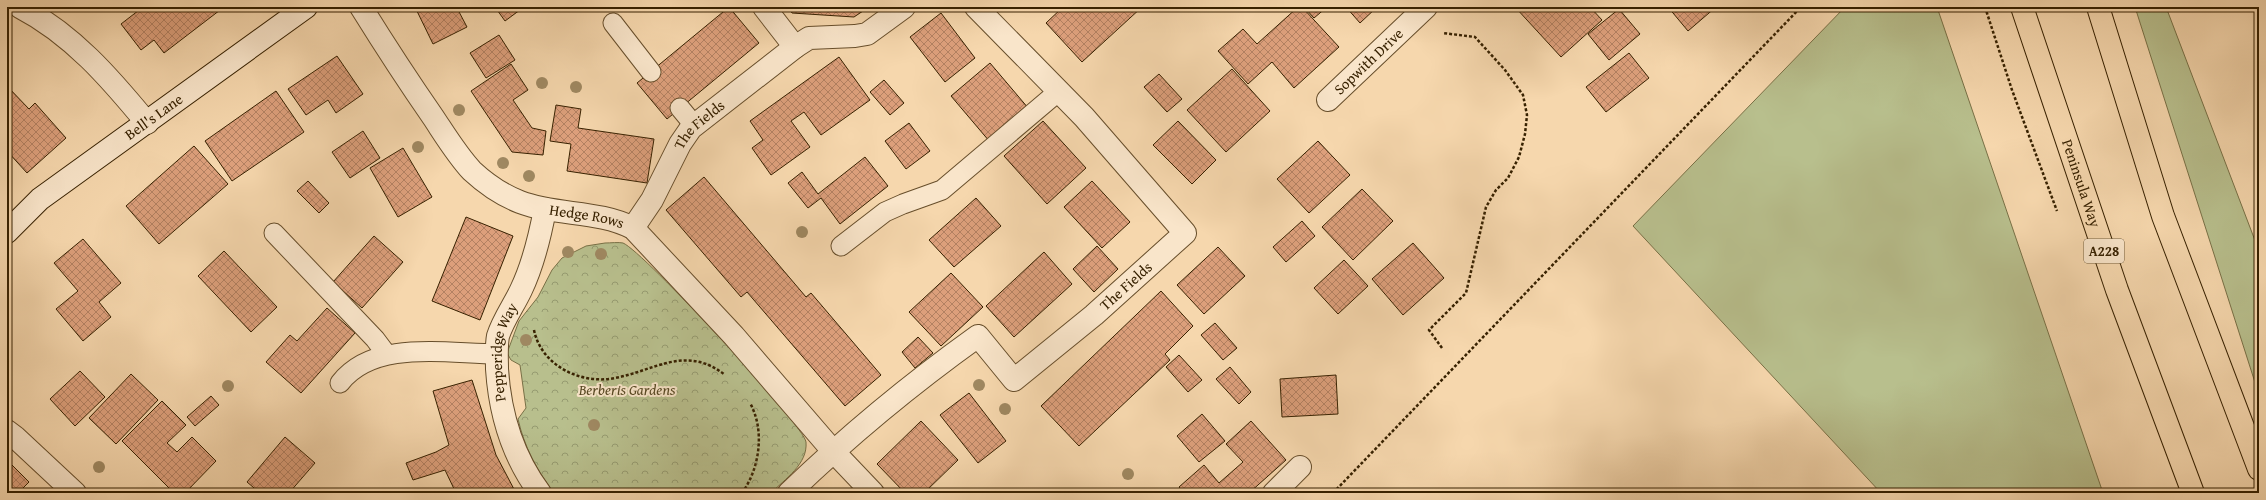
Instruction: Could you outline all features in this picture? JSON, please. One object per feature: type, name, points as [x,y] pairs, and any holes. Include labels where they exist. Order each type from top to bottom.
[{"type":"main road","name":"Peninsula Way","points":[[2022,7],[2117,290],[2193,493]]},
{"type":"main road","points":[[2098,7],[2163,216],[2259,469]]},
{"type":"street","points":[[20,7],[56,30],[87,54],[115,83],[147,123]]},
{"type":"street","name":"Bell's Lane","points":[[7,232],[40,199],[306,7]]},
{"type":"street","name":"Hedge Rows","points":[[361,7],[408,81],[456,151],[472,171],[503,195],[545,209],[596,216],[619,221],[632,228],[734,336],[833,451]]},
{"type":"street","points":[[764,7],[795,47]]},
{"type":"street","name":"The Fields","points":[[632,228],[652,200],[680,144],[694,126],[795,47],[809,38],[867,34],[904,7]]},
{"type":"street","name":"The Fields","points":[[833,451],[888,404],[978,336],[1014,380],[1094,315],[1185,233],[1059,91],[976,7]]},
{"type":"street","name":"Sopwith Drive","points":[[1328,100],[1423,10]]},
{"type":"street","name":"Pepperidge Way","points":[[540,493],[528,477],[514,450],[504,419],[497,354],[498,336],[522,289],[540,238],[545,209]]},
{"type":"street","points":[[7,431],[75,493]]},
{"type":"street","points":[[789,493],[833,451],[874,493]]},
{"type":"street","points":[[1274,493],[1300,467]]},
{"type":"lane","points":[[613,23],[651,72]]},
{"type":"lane","points":[[841,246],[885,212],[902,204],[942,190],[1059,91]]},
{"type":"lane","points":[[680,108],[694,126]]},
{"type":"lane","points":[[274,233],[375,339],[387,355]]},
{"type":"lane","points":[[340,383],[349,372],[361,364],[387,355],[424,352],[497,354]]},
{"type":"path","points":[[1333,493],[1802,7]]},
{"type":"path","points":[[1423,10],[1440,33],[1475,37],[1505,70],[1523,95],[1527,115],[1525,134],[1518,157],[1508,178],[1496,190],[1486,207],[1466,293],[1429,330],[1442,348]]},
{"type":"path","points":[[522,289],[532,301],[532,320],[536,342],[544,354],[556,366],[567,371],[599,379],[615,378],[651,366],[680,360],[708,366],[728,378]]},
{"type":"path","points":[[742,493],[750,482],[759,449],[757,428],[752,408],[748,400]]},
{"type":"green space","points":[[1845,7],[1937,7],[2103,493],[1881,493],[1633,226]]},
{"type":"green space","points":[[2135,7],[2166,7],[2259,251],[2259,395]]},
{"type":"green space","name":"Berberis Gardens","points":[[605,243],[623,243],[637,253],[660,275],[721,339],[798,429],[806,442],[806,450],[799,464],[789,477],[771,493],[554,493],[542,476],[524,439],[518,419],[526,408],[520,365],[511,360],[507,353],[519,321],[538,297],[552,270],[562,258],[586,246]]},
{"type":"building","points":[[143,7],[224,7],[164,53],[154,40],[141,50],[121,24]]},
{"type":"building","points":[[415,7],[459,7],[457,8],[467,27],[433,44]]},
{"type":"building","points":[[495,7],[524,7],[505,21]]},
{"type":"building","points":[[729,7],[759,43],[667,119],[637,83]]},
{"type":"building","points":[[788,7],[869,7],[854,17],[792,13]]},
{"type":"building","points":[[1063,7],[1142,7],[1082,62],[1046,23]]},
{"type":"building","points":[[1298,7],[1302,7],[1339,47],[1294,88],[1272,62],[1248,84],[1218,51],[1243,29],[1257,44]]},
{"type":"building","points":[[1304,7],[1327,7],[1314,18]]},
{"type":"building","points":[[1346,7],[1377,7],[1360,23]]},
{"type":"building","points":[[1515,7],[1590,7],[1602,20],[1561,57]]},
{"type":"building","points":[[1668,7],[1716,7],[1688,31]]},
{"type":"building","points":[[1619,9],[1640,34],[1609,60],[1588,34]]},
{"type":"building","points":[[941,13],[975,58],[945,82],[910,37]]},
{"type":"building","points":[[499,35],[515,60],[486,78],[470,53]]},
{"type":"building","points":[[1629,53],[1649,78],[1606,112],[1586,87]]},
{"type":"building","points":[[337,56],[363,94],[336,113],[328,100],[306,115],[288,89]]},
{"type":"building","points":[[839,57],[870,100],[821,135],[804,112],[791,121],[810,147],[771,175],[752,148],[763,140],[750,121]]},
{"type":"building","points":[[990,63],[1029,109],[990,142],[951,96]]},
{"type":"building","points":[[511,64],[528,90],[513,100],[532,128],[546,131],[543,155],[512,152],[471,91]]},
{"type":"building","points":[[1232,69],[1270,111],[1226,152],[1187,110]]},
{"type":"building","points":[[1159,74],[1182,99],[1167,112],[1144,87]]},
{"type":"building","points":[[884,80],[904,103],[890,115],[870,92]]},
{"type":"building","points":[[7,86],[29,109],[35,103],[66,138],[27,173],[7,151]]},
{"type":"building","points":[[276,91],[304,132],[232,181],[205,141]]},
{"type":"building","points":[[556,105],[581,109],[578,128],[654,139],[647,183],[567,171],[571,144],[550,141]]},
{"type":"building","points":[[1043,121],[1086,168],[1047,204],[1004,156]]},
{"type":"building","points":[[1178,121],[1216,160],[1192,184],[1153,145]]},
{"type":"building","points":[[909,123],[930,151],[906,169],[885,141]]},
{"type":"building","points":[[363,131],[380,158],[350,178],[332,152]]},
{"type":"building","points":[[1318,141],[1350,175],[1309,213],[1277,179]]},
{"type":"building","points":[[194,146],[228,184],[159,244],[126,206]]},
{"type":"building","points":[[403,148],[432,197],[398,217],[370,168]]},
{"type":"building","points":[[865,157],[888,186],[840,224],[821,198],[808,208],[788,183],[802,172],[818,194]]},
{"type":"building","points":[[704,177],[806,297],[811,293],[881,375],[845,406],[747,292],[741,297],[666,210]]},
{"type":"building","points":[[308,181],[329,203],[319,213],[297,191]]},
{"type":"building","points":[[1092,181],[1130,222],[1102,248],[1064,207]]},
{"type":"building","points":[[1362,189],[1393,221],[1353,260],[1322,227]]},
{"type":"building","points":[[976,198],[1001,226],[954,267],[929,240]]},
{"type":"building","points":[[466,217],[513,236],[480,320],[432,301]]},
{"type":"building","points":[[1302,221],[1315,236],[1286,262],[1273,247]]},
{"type":"building","points":[[374,236],[403,262],[362,308],[333,282]]},
{"type":"building","points":[[83,239],[121,283],[99,302],[111,317],[83,341],[56,309],[78,291],[54,263]]},
{"type":"building","points":[[1413,243],[1444,278],[1403,315],[1372,279]]},
{"type":"building","points":[[1097,246],[1118,269],[1094,292],[1073,269]]},
{"type":"building","points":[[1218,247],[1245,276],[1204,314],[1177,285]]},
{"type":"building","points":[[224,251],[277,307],[251,332],[198,276]]},
{"type":"building","points":[[1044,252],[1072,284],[1014,337],[986,306]]},
{"type":"building","points":[[1344,260],[1368,286],[1338,314],[1314,288]]},
{"type":"building","points":[[951,273],[983,307],[941,346],[909,312]]},
{"type":"building","points":[[1161,291],[1193,326],[1165,354],[1170,360],[1079,446],[1041,406]]},
{"type":"building","points":[[327,308],[355,333],[301,393],[266,362],[290,335],[297,341]]},
{"type":"building","points":[[1215,323],[1237,348],[1223,360],[1201,335]]},
{"type":"building","points":[[918,337],[933,353],[915,368],[902,352]]},
{"type":"building","points":[[1179,355],[1202,380],[1188,392],[1166,367]]},
{"type":"building","points":[[1230,367],[1251,392],[1239,404],[1216,379]]},
{"type":"building","points":[[80,371],[105,397],[75,426],[50,399]]},
{"type":"building","points":[[131,374],[158,400],[116,444],[89,418]]},
{"type":"building","points":[[1336,375],[1338,414],[1282,417],[1280,379]]},
{"type":"building","points":[[472,380],[496,455],[516,493],[487,493],[484,489],[473,493],[456,493],[445,470],[413,480],[406,463],[436,452],[449,445],[433,391]]},
{"type":"building","points":[[969,393],[1006,441],[978,463],[940,415]]},
{"type":"building","points":[[211,396],[219,405],[195,426],[187,417]]},
{"type":"building","points":[[162,401],[186,425],[167,443],[177,452],[192,437],[216,461],[185,493],[174,493],[122,441]]},
{"type":"building","points":[[1202,414],[1225,441],[1199,462],[1177,436]]},
{"type":"building","points":[[921,421],[958,460],[924,493],[905,493],[877,464]]},
{"type":"building","points":[[1251,421],[1286,460],[1249,493],[1184,493],[1179,487],[1204,465],[1219,483],[1243,462],[1226,444]]},
{"type":"building","points":[[285,437],[315,463],[289,493],[260,493],[247,482]]},
{"type":"building","points":[[7,460],[29,482],[18,493],[7,493]]},
{"type":"building","points":[[851,488],[855,493],[845,493]]}]
